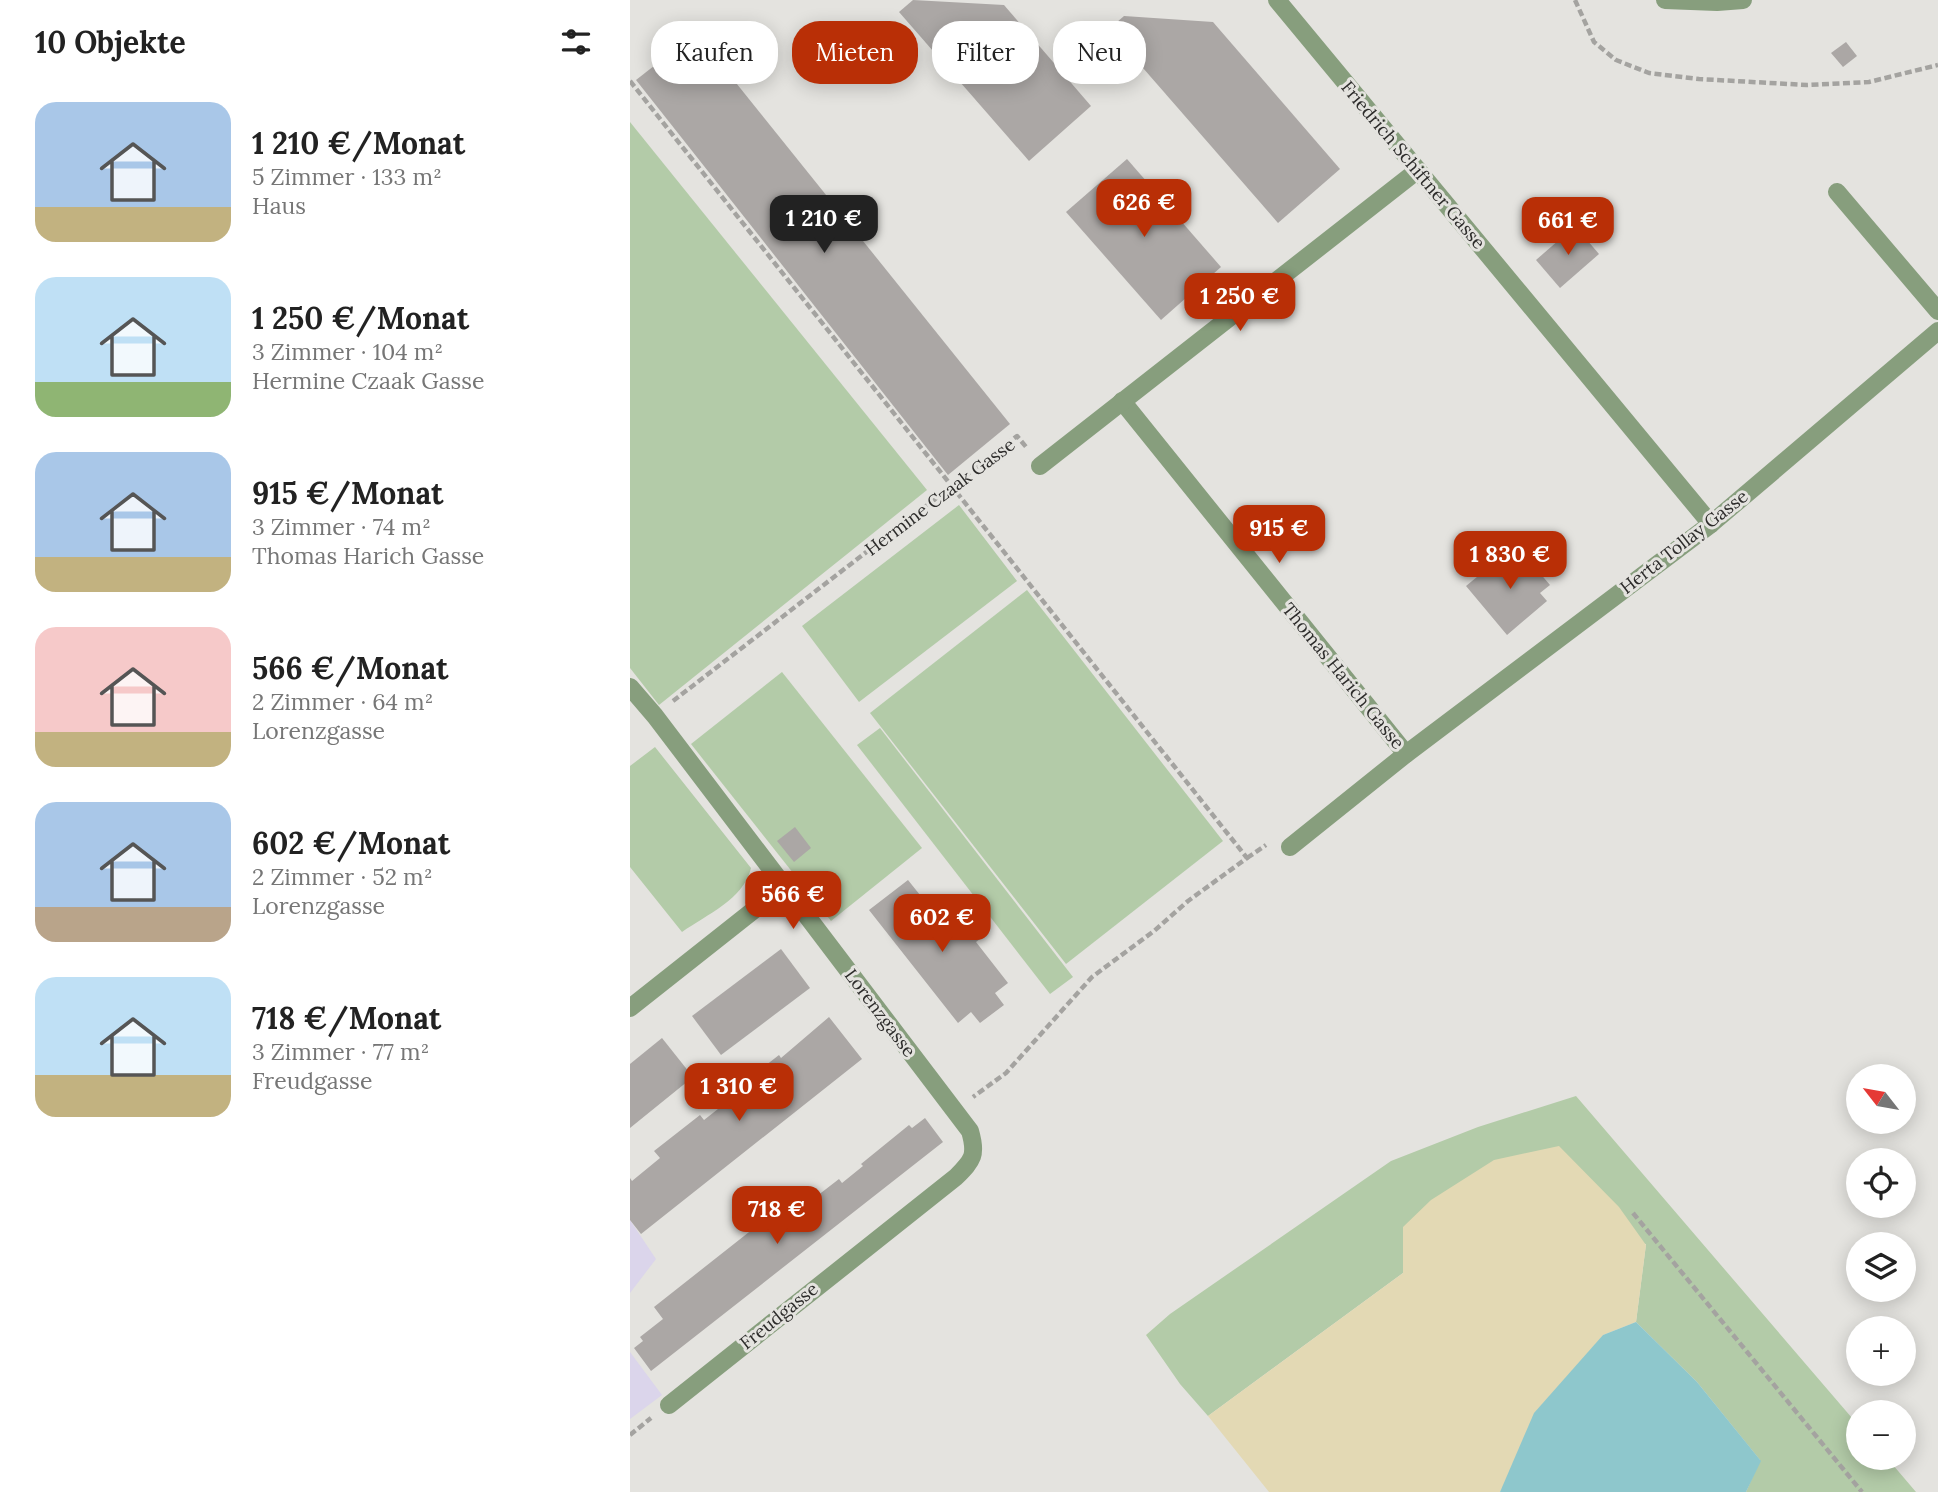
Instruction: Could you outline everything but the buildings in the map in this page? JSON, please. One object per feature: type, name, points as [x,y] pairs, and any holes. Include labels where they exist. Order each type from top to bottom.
[{"type":"street","name":"Friedrich Schiftner Gasse","points":[[1277,0],[1711,524]]},
{"type":"street","points":[[1665,0],[1742,0]]},
{"type":"street","name":"Hermine Czaak Gasse","points":[[1040,466],[1418,170]]},
{"type":"street","points":[[1837,192],[1938,311]]},
{"type":"street","name":"Herta Tollay Gasse","points":[[1290,847],[1406,754],[1711,524],[1938,331]]},
{"type":"street","name":"Thomas Harich Gasse","points":[[1122,401],[1406,754]]},
{"type":"street","name":"Lorenzgasse","points":[[630,687],[655,716],[970,1131],[975,1149],[970,1164],[956,1177]]},
{"type":"street","points":[[630,1007],[783,887]]},
{"type":"street","name":"Freudgasse","points":[[669,1405],[956,1177]]},
{"type":"path","points":[[1575,0],[1594,42],[1616,60],[1649,73],[1699,79],[1807,85],[1869,82],[1938,65]]},
{"type":"path","points":[[630,81],[1247,858],[1093,977],[1006,1073],[954,1111]]},
{"type":"path","name":"Hermine Czaak Gasse","points":[[655,716],[1017,436],[1040,466]]},
{"type":"path","points":[[1633,1213],[1862,1492]]},
{"type":"shaded area","points":[[630,1220],[656,1259],[630,1293]]},
{"type":"shaded area","points":[[630,1352],[662,1395],[630,1419]]},
{"type":"green space","points":[[630,122],[927,490],[659,705],[630,668]]},
{"type":"green space","points":[[959,505],[1017,581],[859,702],[802,626]]},
{"type":"green space","points":[[1027,590],[1223,841],[1066,964],[870,713]]},
{"type":"green space","points":[[782,672],[922,848],[831,921],[691,744]]},
{"type":"green space","points":[[880,728],[1073,977],[1050,994],[857,745]]},
{"type":"green space","points":[[655,747],[751,868],[741,889],[682,932],[630,867],[630,766]]},
{"type":"green space","points":[[1576,1096],[1846,1411],[1846,1470],[1897,1470],[1916,1492],[1746,1492],[1760,1460],[1697,1382],[1636,1322],[1646,1244],[1403,1227],[1403,1273],[1208,1416],[1180,1384],[1146,1335],[1170,1314],[1391,1161],[1478,1127]]},
{"type":"sand","points":[[1559,1146],[1619,1207],[1646,1245],[1636,1322],[1603,1335],[1500,1492],[1269,1492],[1208,1416],[1403,1273],[1403,1227],[1431,1200],[1494,1160]]},
{"type":"water","points":[[1636,1322],[1697,1382],[1761,1461],[1746,1492],[1500,1492],[1534,1413],[1603,1335]]}]
